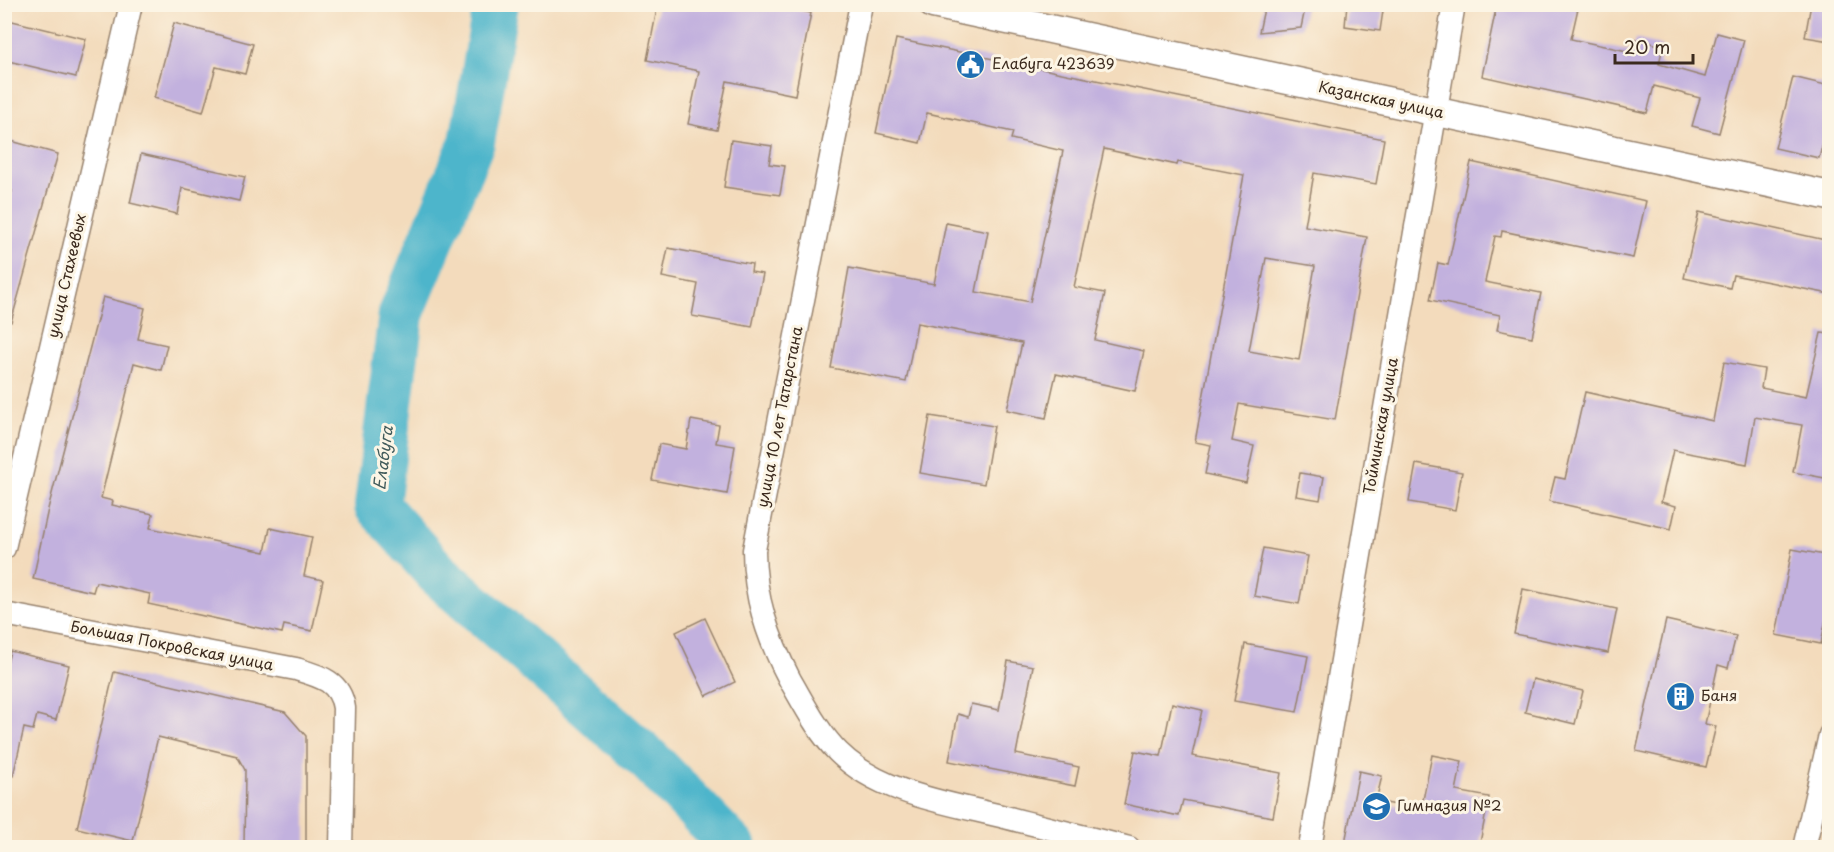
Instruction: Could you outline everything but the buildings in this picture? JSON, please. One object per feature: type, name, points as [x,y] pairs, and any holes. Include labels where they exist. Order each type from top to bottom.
[{"type":"street","name":"улица Стахеевых","points":[[4,548],[131,4]]},
{"type":"street","name":"улица 10 лет Татарстана","points":[[861,4],[753,550],[753,579],[763,620],[784,669],[820,730],[838,752],[860,768],[905,793],[1129,848]]},
{"type":"street","name":"Казанская улица","points":[[933,4],[1830,196]]},
{"type":"street","name":"Тойминская улица","points":[[1310,848],[1454,4]]},
{"type":"street","name":"Большая Покровская улица","points":[[4,614],[296,669],[320,676],[337,687],[342,696],[344,708],[341,848]]},
{"type":"street","points":[[1803,848],[1830,735]]},
{"type":"waterway","name":"Елабуга","points":[[496,4],[472,142],[401,314],[377,506],[437,573],[650,761],[734,848]]},
{"type":"place","name":"Елабуга 423639","points":[[971,64]]},
{"type":"place","name":"Баня","points":[[1680,696]]},
{"type":"place","name":"Гимназия №2","points":[[1376,806]]}]
